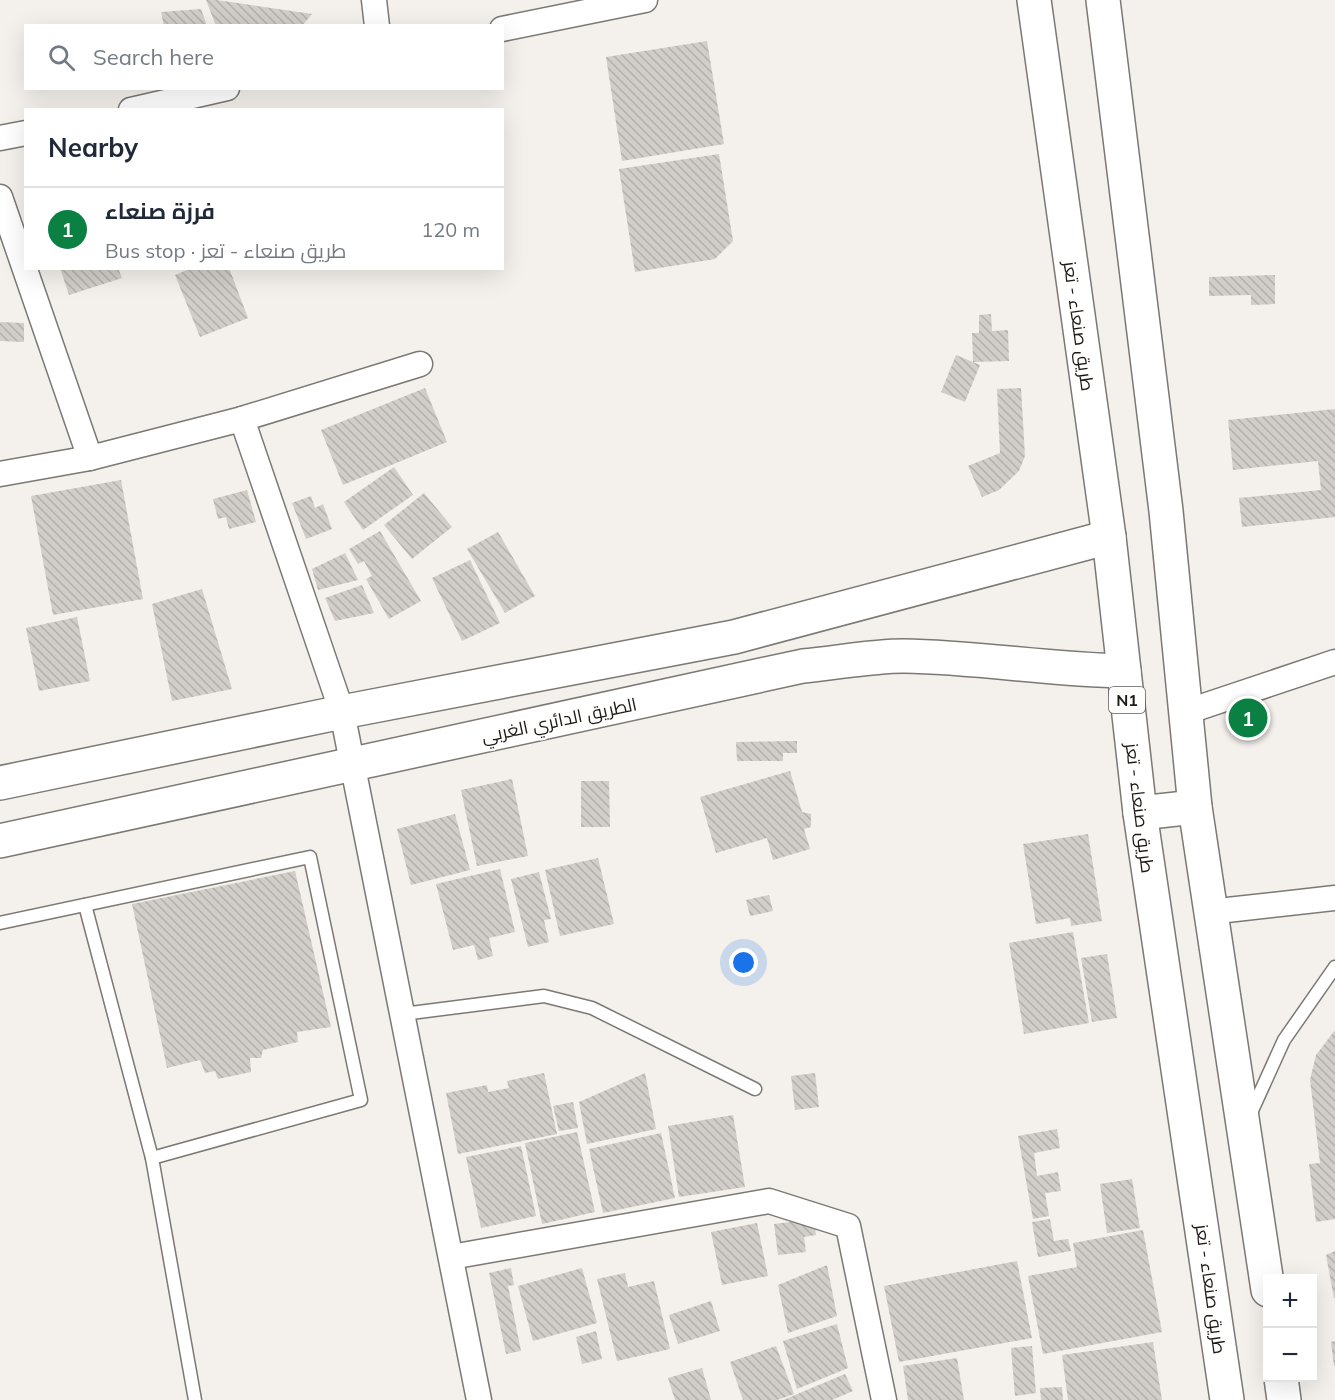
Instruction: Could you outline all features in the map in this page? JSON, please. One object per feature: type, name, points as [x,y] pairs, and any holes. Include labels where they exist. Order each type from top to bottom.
[{"type":"main road","name":"طريق صنعاء - تعز","points":[[1034,0],[1109,537],[1140,813],[1227,1400]]},
{"type":"main road","points":[[1103,0],[1165,499],[1195,807],[1209,912],[1266,1274]]},
{"type":"main road","points":[[0,783],[342,712],[734,637],[1109,537]]},
{"type":"main road","name":"الطريق الدائري الغربي","points":[[0,841],[803,666],[902,656],[986,660],[1078,670],[1124,671]]},
{"type":"main road","points":[[1140,813],[1195,807]]},
{"type":"main road","points":[[1282,1382],[1284,1400]]},
{"type":"street","points":[[374,0],[377,24]]},
{"type":"street","points":[[504,29],[645,0]]},
{"type":"street","points":[[140,108],[218,90]]},
{"type":"street","points":[[0,138],[24,133]]},
{"type":"street","points":[[0,197],[24,267]]},
{"type":"street","points":[[25,270],[90,458]]},
{"type":"street","points":[[0,474],[90,458],[242,419],[420,364]]},
{"type":"street","points":[[242,419],[342,712],[479,1400]]},
{"type":"street","points":[[1186,712],[1335,662]]},
{"type":"street","points":[[1209,912],[1335,898]]},
{"type":"street","points":[[451,1257],[769,1201],[848,1226],[884,1400]]},
{"type":"lane","points":[[0,922],[310,857],[361,1100],[152,1158]]},
{"type":"lane","points":[[85,905],[152,1158],[195,1400]]},
{"type":"lane","points":[[1243,1129],[1284,1040],[1335,967]]},
{"type":"lane","points":[[403,1014],[544,996],[592,1008],[755,1089]]},
{"type":"building","points":[[206,0],[312,14],[304,24],[215,24]]},
{"type":"building","points":[[201,9],[206,24],[164,24],[161,12]]},
{"type":"building","points":[[707,41],[724,144],[622,161],[606,57]]},
{"type":"building","points":[[719,154],[733,241],[715,259],[635,272],[619,169]]},
{"type":"building","points":[[61,270],[119,270],[122,278],[69,295]]},
{"type":"building","points":[[186,270],[230,270],[248,318],[200,337],[175,275]]},
{"type":"building","points":[[1275,275],[1275,304],[1251,305],[1251,295],[1209,296],[1209,277]]},
{"type":"building","points":[[991,314],[992,331],[1008,330],[1009,361],[973,362],[972,333],[979,333],[979,315]]},
{"type":"building","points":[[0,322],[24,323],[24,342],[0,341]]},
{"type":"building","points":[[956,355],[980,365],[965,402],[941,392]]},
{"type":"building","points":[[425,388],[447,442],[343,485],[321,430]]},
{"type":"building","points":[[1021,388],[1025,456],[1019,471],[999,490],[982,497],[968,466],[1000,453],[997,389]]},
{"type":"building","points":[[1335,409],[1335,517],[1242,527],[1239,498],[1321,490],[1318,461],[1233,470],[1228,420]]},
{"type":"building","points":[[394,467],[413,495],[363,530],[344,502]]},
{"type":"building","points":[[121,480],[143,599],[53,615],[31,496]]},
{"type":"building","points":[[247,490],[256,522],[229,529],[226,517],[218,519],[213,499]]},
{"type":"building","points":[[424,493],[452,527],[412,559],[384,525]]},
{"type":"building","points":[[311,496],[315,508],[323,504],[332,529],[306,539],[292,503]]},
{"type":"building","points":[[380,531],[421,601],[389,619],[366,579],[372,576],[364,561],[358,564],[349,549]]},
{"type":"building","points":[[498,532],[535,596],[505,613],[467,549]]},
{"type":"building","points":[[345,553],[358,580],[318,590],[312,569]]},
{"type":"building","points":[[470,560],[500,623],[462,641],[432,578]]},
{"type":"building","points":[[362,585],[374,613],[335,621],[325,598]]},
{"type":"building","points":[[202,589],[232,689],[172,701],[152,604]]},
{"type":"building","points":[[77,617],[90,681],[39,691],[26,628]]},
{"type":"building","points":[[797,741],[797,753],[783,753],[783,761],[737,761],[736,742]]},
{"type":"building","points":[[790,771],[802,812],[811,814],[811,827],[804,829],[810,849],[773,860],[767,838],[716,853],[700,797]]},
{"type":"building","points":[[512,779],[528,856],[477,866],[461,790]]},
{"type":"building","points":[[581,781],[609,781],[610,827],[581,827]]},
{"type":"building","points":[[455,814],[470,870],[411,885],[397,829]]},
{"type":"building","points":[[1088,834],[1102,921],[1071,926],[1070,918],[1036,924],[1023,844]]},
{"type":"building","points":[[598,858],[614,924],[560,936],[545,870]]},
{"type":"building","points":[[500,869],[515,932],[489,938],[493,956],[478,960],[474,945],[453,950],[436,884]]},
{"type":"building","points":[[295,871],[331,1027],[297,1032],[298,1042],[263,1050],[261,1058],[250,1058],[251,1072],[218,1079],[215,1071],[205,1073],[200,1060],[167,1068],[132,904]]},
{"type":"building","points":[[539,872],[551,919],[544,920],[549,942],[528,947],[511,879]]},
{"type":"building","points":[[769,895],[773,911],[750,916],[746,900]]},
{"type":"building","points":[[1073,932],[1089,1023],[1024,1034],[1009,943]]},
{"type":"building","points":[[1107,954],[1117,1018],[1092,1022],[1081,958]]},
{"type":"building","points":[[1335,1030],[1335,1219],[1316,1222],[1309,1164],[1320,1163],[1310,1080],[1316,1055]]},
{"type":"building","points":[[544,1073],[557,1134],[458,1154],[446,1093],[487,1085],[488,1092],[509,1088],[507,1081]]},
{"type":"building","points":[[645,1073],[656,1129],[587,1144],[579,1102]]},
{"type":"building","points":[[815,1073],[819,1107],[795,1110],[791,1076]]},
{"type":"building","points":[[573,1102],[578,1128],[559,1131],[553,1106]]},
{"type":"building","points":[[733,1115],[745,1187],[679,1197],[668,1126]]},
{"type":"building","points":[[1057,1129],[1060,1148],[1034,1153],[1037,1176],[1058,1172],[1061,1191],[1045,1193],[1049,1216],[1033,1219],[1018,1136]]},
{"type":"building","points":[[577,1132],[595,1212],[542,1224],[525,1143]]},
{"type":"building","points":[[661,1133],[675,1198],[603,1213],[589,1149]]},
{"type":"building","points":[[521,1146],[536,1216],[481,1228],[466,1157]]},
{"type":"building","points":[[1132,1179],[1140,1228],[1107,1233],[1100,1184]]},
{"type":"building","points":[[814,1219],[816,1235],[804,1237],[806,1252],[778,1255],[774,1224]]},
{"type":"building","points":[[1050,1219],[1054,1241],[1068,1239],[1071,1251],[1038,1257],[1032,1222]]},
{"type":"building","points":[[757,1223],[768,1276],[722,1285],[711,1232]]},
{"type":"building","points":[[1143,1230],[1162,1332],[1043,1354],[1028,1276],[1077,1267],[1073,1243]]},
{"type":"building","points":[[1335,1251],[1335,1298],[1334,1298],[1326,1255]]},
{"type":"building","points":[[1017,1261],[1032,1338],[899,1362],[884,1286]]},
{"type":"building","points":[[827,1265],[837,1316],[788,1333],[778,1285]]},
{"type":"building","points":[[511,1268],[514,1285],[508,1286],[521,1351],[506,1354],[489,1273]]},
{"type":"building","points":[[582,1268],[597,1323],[533,1341],[518,1286]]},
{"type":"building","points":[[625,1273],[628,1287],[654,1281],[670,1349],[617,1361],[597,1279]]},
{"type":"building","points":[[711,1301],[720,1331],[678,1344],[669,1315]]},
{"type":"building","points":[[837,1324],[848,1368],[797,1389],[783,1341]]},
{"type":"building","points":[[596,1331],[602,1359],[582,1364],[576,1337]]},
{"type":"building","points":[[1335,1341],[1335,1366],[1334,1366],[1331,1342]]},
{"type":"building","points":[[1153,1342],[1162,1400],[1068,1400],[1062,1355]]},
{"type":"building","points":[[776,1346],[794,1394],[777,1400],[743,1400],[730,1362]]},
{"type":"building","points":[[1032,1346],[1036,1393],[1015,1396],[1011,1348]]},
{"type":"building","points":[[957,1358],[964,1400],[908,1400],[903,1366]]},
{"type":"building","points":[[702,1368],[711,1400],[675,1400],[668,1378]]},
{"type":"building","points":[[845,1374],[853,1391],[832,1400],[783,1400]]},
{"type":"building","points":[[1062,1387],[1063,1400],[1041,1400],[1040,1388]]},
{"type":"place","name":"فرزة صنعاء","points":[[1248,718]]}]
